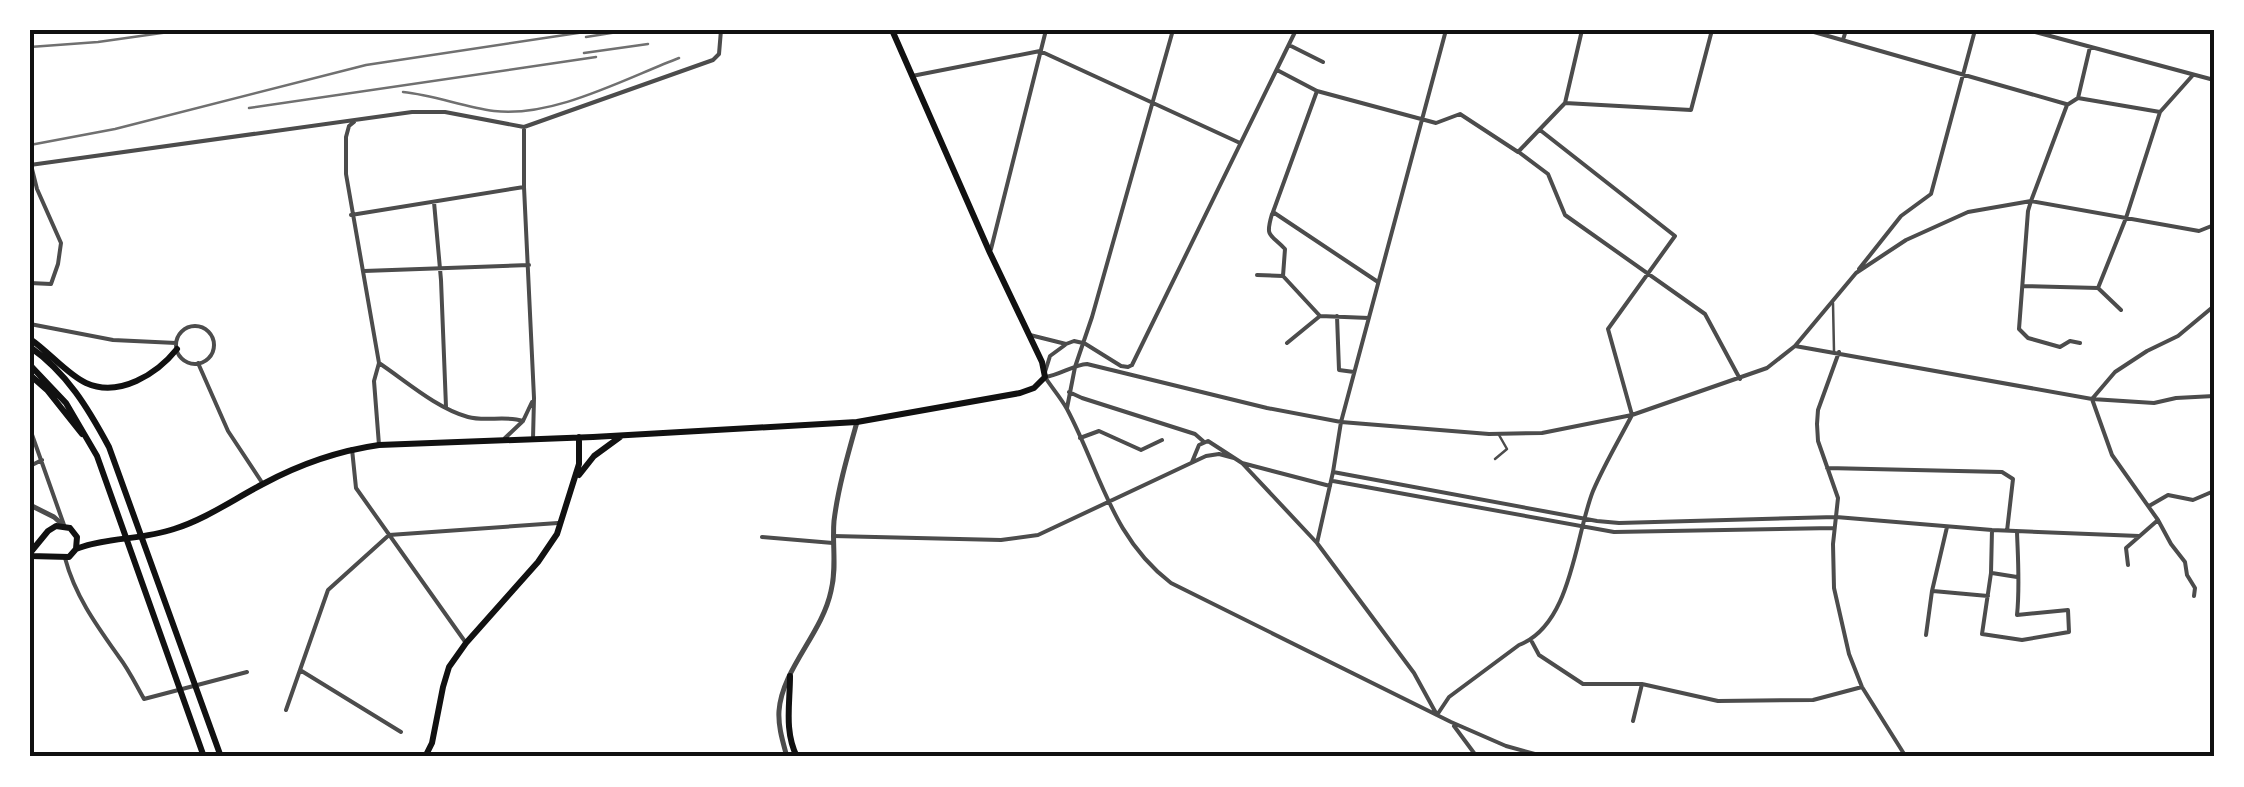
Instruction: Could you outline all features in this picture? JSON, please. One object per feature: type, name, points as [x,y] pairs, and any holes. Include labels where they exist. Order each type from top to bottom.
[{"type":"main road","points":[[44,526],[30,555],[66,558],[76,549],[100,542],[176,529],[299,466],[352,449],[857,422],[1034,388],[1044,377],[1042,362],[892,30]]},
{"type":"main road","points":[[30,338],[87,384],[102,387],[132,383],[158,366],[176,346]]},
{"type":"main road","points":[[30,347],[72,386],[109,447],[221,757]]},
{"type":"main road","points":[[30,364],[66,402],[91,443],[204,757]]},
{"type":"main road","points":[[30,375],[91,443]]},
{"type":"main road","points":[[576,480],[594,456],[622,435]]},
{"type":"main road","points":[[425,757],[435,733],[449,668],[552,542],[576,480],[581,454],[579,437]]},
{"type":"main road","points":[[593,437],[594,456]]},
{"type":"main road","points":[[44,526],[70,528],[76,536],[76,549]]},
{"type":"main road","points":[[44,526],[44,545],[52,556]]},
{"type":"main road","points":[[76,536],[100,542]]},
{"type":"main road","points":[[790,676],[787,718],[797,757]]},
{"type":"street","points":[[30,283],[51,284],[61,243],[30,165],[412,112],[446,112],[524,126],[713,60],[719,54],[721,30]]},
{"type":"street","points":[[990,254],[1046,30]]},
{"type":"street","points":[[1067,408],[1075,367],[1173,30]]},
{"type":"street","points":[[1136,378],[1132,365],[1296,30]]},
{"type":"street","points":[[1317,542],[1340,422],[1446,30]]},
{"type":"street","points":[[1518,152],[1564,103],[1582,30]]},
{"type":"street","points":[[1564,103],[1690,110],[1712,30]]},
{"type":"street","points":[[1806,30],[2067,104]]},
{"type":"street","points":[[1843,40],[1846,30]]},
{"type":"street","points":[[1044,377],[1087,364],[1340,422],[1498,434],[1542,433],[1632,415],[1740,379],[1766,368],[1794,346],[1902,216],[1931,194],[1975,30]]},
{"type":"street","points":[[2028,30],[2214,80]]},
{"type":"street","points":[[1289,45],[1323,62]]},
{"type":"street","points":[[2078,98],[2090,47]]},
{"type":"street","points":[[912,76],[1040,52],[1240,143]]},
{"type":"street","points":[[1276,70],[1317,92],[1436,122],[1460,114],[1518,152],[1548,174],[1565,215],[1705,314],[1740,379]]},
{"type":"street","points":[[2098,288],[2126,218],[2160,112],[2193,75]]},
{"type":"street","points":[[1317,92],[1268,229],[1271,238],[1284,249],[1284,276],[1320,316]]},
{"type":"street","points":[[2080,343],[2070,341],[2060,346],[2023,335],[2019,329],[2031,201],[2067,104],[2078,98],[2160,112]]},
{"type":"street","points":[[358,119],[349,126],[346,137],[346,174],[379,363],[374,382],[379,445]]},
{"type":"street","points":[[524,126],[534,398],[532,439]]},
{"type":"street","points":[[1436,714],[1448,697],[1519,645],[1531,641],[1549,621],[1569,582],[1592,493],[1632,415],[1608,329],[1675,236],[1540,130]]},
{"type":"street","points":[[351,215],[524,187]]},
{"type":"street","points":[[1856,273],[1906,240],[1968,212],[2031,201],[2199,230],[2214,225]]},
{"type":"street","points":[[434,202],[442,280],[446,407]]},
{"type":"street","points":[[1273,212],[1378,282]]},
{"type":"street","points":[[362,271],[529,264]]},
{"type":"street","points":[[1258,276],[1284,276]]},
{"type":"street","points":[[2024,286],[2098,288],[2121,310]]},
{"type":"street","points":[[1833,300],[1837,352],[1816,424],[1838,498],[1834,588],[1849,654],[1862,686],[1906,757]]},
{"type":"street","points":[[2092,399],[2115,372],[2178,336],[2214,306]]},
{"type":"street","points":[[1287,343],[1320,316],[1368,318]]},
{"type":"street","points":[[1336,316],[1338,370],[1354,372]]},
{"type":"street","points":[[30,324],[113,340],[176,346]]},
{"type":"street","points":[[198,364],[209,357],[214,345],[210,333],[192,326],[181,332],[176,346],[182,358],[198,364],[228,432],[263,484]]},
{"type":"street","points":[[1030,335],[1066,344]]},
{"type":"street","points":[[1044,377],[1050,356],[1074,341],[1121,366],[1132,365]]},
{"type":"street","points":[[1794,346],[2092,399],[2154,403],[2214,396]]},
{"type":"street","points":[[379,363],[446,407],[480,420],[522,421]]},
{"type":"street","points":[[1044,377],[1067,408],[1122,529],[1138,552],[1171,583],[1451,722],[1506,746],[1546,757]]},
{"type":"street","points":[[1069,392],[1196,434],[1242,462],[1330,483],[1614,532],[1834,528]]},
{"type":"street","points":[[504,440],[522,421],[534,398]]},
{"type":"street","points":[[2092,399],[2112,455],[2185,562],[2195,588],[2194,596]]},
{"type":"street","points":[[787,757],[780,728],[780,700],[827,606],[834,579],[836,512],[857,422]]},
{"type":"street","points":[[30,429],[64,525],[44,526],[30,505]]},
{"type":"street","points":[[1080,438],[1099,432],[1141,450],[1162,440]]},
{"type":"street","points":[[1496,459],[1506,448],[1498,434]]},
{"type":"street","points":[[1192,463],[1203,441]]},
{"type":"street","points":[[1208,455],[1213,445]]},
{"type":"street","points":[[352,449],[356,488],[466,643]]},
{"type":"street","points":[[1198,450],[1208,455]]},
{"type":"street","points":[[762,538],[1000,540],[1038,535],[1208,455],[1234,458]]},
{"type":"street","points":[[30,466],[42,460]]},
{"type":"street","points":[[1242,462],[1317,542],[1414,673],[1436,714]]},
{"type":"street","points":[[1827,468],[2002,472],[2013,479],[2014,489],[2007,531]]},
{"type":"street","points":[[1333,472],[1619,523],[1836,517],[2018,532],[2139,536]]},
{"type":"street","points":[[2149,506],[2168,495],[2193,500],[2214,490]]},
{"type":"street","points":[[2128,564],[2126,548],[2158,520]]},
{"type":"street","points":[[286,710],[328,590],[388,535],[561,523]]},
{"type":"street","points":[[1926,635],[1946,527]]},
{"type":"street","points":[[1992,530],[1991,573],[1982,634],[2022,640],[2069,632],[2068,610],[2017,615],[2018,532]]},
{"type":"street","points":[[66,558],[97,628],[122,660],[144,699],[247,672]]},
{"type":"street","points":[[1991,573],[2018,577]]},
{"type":"street","points":[[1932,591],[1988,596]]},
{"type":"street","points":[[1531,641],[1539,655],[1583,684],[1642,684],[1718,702],[1813,700],[1862,686]]},
{"type":"street","points":[[300,670],[401,732]]},
{"type":"street","points":[[1633,721],[1642,684]]},
{"type":"street","points":[[1451,722],[1477,757]]},
{"type":"railway","points":[[30,47],[183,30]]},
{"type":"railway","points":[[30,145],[115,129],[366,65],[598,30]]},
{"type":"railway","points":[[586,37],[630,30]]},
{"type":"railway","points":[[584,53],[648,44]]},
{"type":"railway","points":[[249,108],[596,57]]},
{"type":"railway","points":[[403,92],[482,109],[517,112],[564,103],[679,58]]}]
